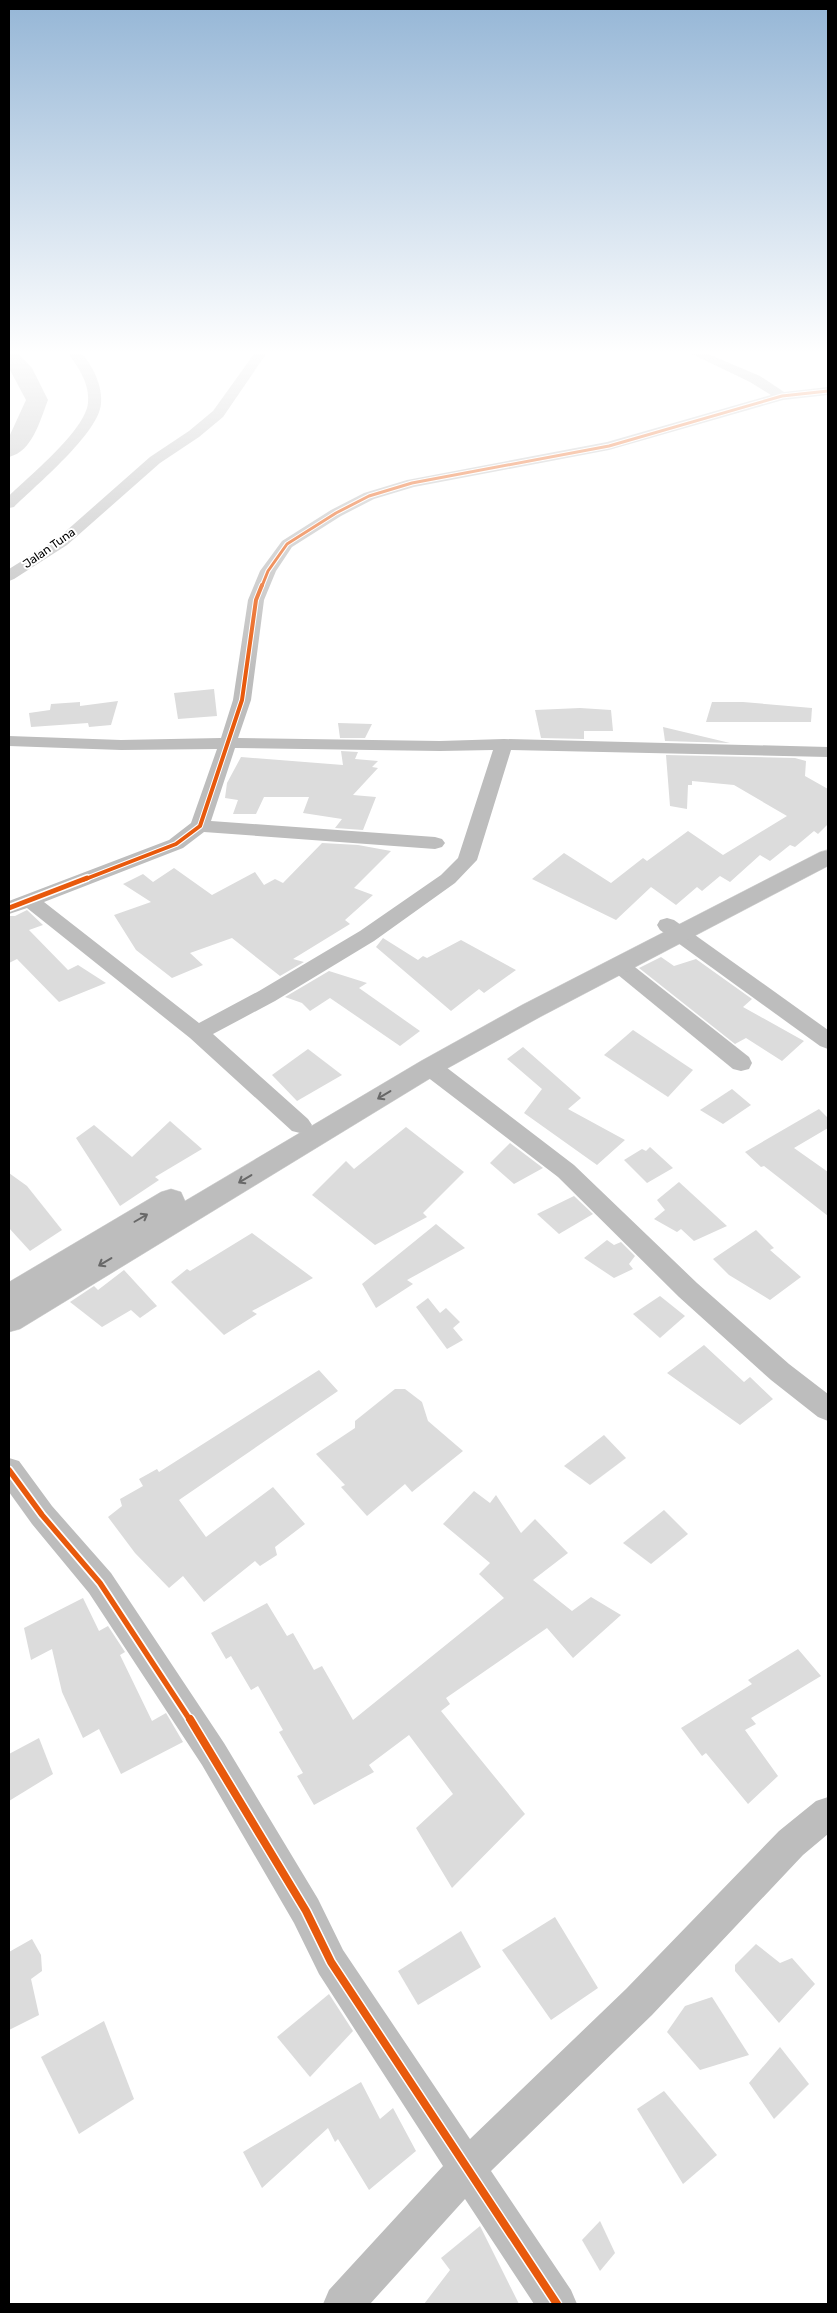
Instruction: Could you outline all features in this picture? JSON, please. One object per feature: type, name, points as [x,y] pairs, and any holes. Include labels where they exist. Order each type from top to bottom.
[{"type":"highway","points":[[9,1320],[430,1067],[619,965],[673,929],[828,842]]},
{"type":"highway","points":[[9,1296],[432,1048],[673,929],[828,857]]},
{"type":"street","points":[[9,504],[50,462]]},
{"type":"street","name":"Jalan Tuna","points":[[9,576],[16,563],[62,542],[153,462]]},
{"type":"street","points":[[9,908],[176,844],[200,826],[226,742],[242,700],[256,600],[268,571],[287,544],[336,512],[369,496],[412,482],[522,462]]},
{"type":"street","points":[[9,741],[121,745],[226,742],[440,746],[504,744],[828,752]]},
{"type":"street","points":[[198,1033],[267,996],[367,936],[448,879],[467,860],[480,825],[504,744]]},
{"type":"street","points":[[200,826],[435,843]]},
{"type":"street","points":[[30,901],[198,1033],[300,1125]]},
{"type":"street","points":[[673,929],[828,1041]]},
{"type":"street","points":[[619,965],[741,1063]]},
{"type":"street","points":[[430,1067],[566,1171],[688,1290],[780,1372],[828,1409]]},
{"type":"street","points":[[9,1470],[42,1515],[100,1583],[213,1754],[306,1911],[331,1962],[557,2304]]},
{"type":"street","points":[[343,2304],[466,2169],[639,2002],[791,1843],[828,1813]]},
{"type":"building","points":[[214,689],[217,716],[178,719],[174,693]]},
{"type":"building","points":[[118,701],[111,725],[89,727],[88,723],[31,727],[29,713],[50,710],[51,704],[80,702],[80,706]]},
{"type":"building","points":[[712,702],[743,702],[812,708],[811,722],[706,722]]},
{"type":"building","points":[[580,708],[611,710],[613,731],[584,731],[584,739],[541,738],[535,710]]},
{"type":"building","points":[[338,723],[372,724],[365,738],[340,738]]},
{"type":"building","points":[[663,727],[730,743],[665,741]]},
{"type":"building","points":[[341,751],[358,752],[355,759],[378,761],[372,767],[378,768],[353,795],[376,797],[363,830],[335,828],[342,819],[303,813],[309,797],[264,797],[256,814],[233,814],[238,800],[225,798],[227,783],[241,757],[343,765]]},
{"type":"building","points":[[666,755],[795,758],[806,761],[805,776],[828,789],[828,824],[818,834],[814,831],[795,847],[790,845],[770,861],[760,855],[730,882],[720,876],[702,891],[697,887],[676,905],[651,887],[616,920],[532,879],[564,853],[611,883],[643,858],[647,861],[688,831],[723,855],[787,816],[734,785],[692,781],[692,785],[688,785],[687,809],[670,806]]},
{"type":"building","points":[[322,843],[358,845],[391,851],[354,888],[373,895],[345,920],[350,924],[293,959],[304,962],[280,976],[232,938],[190,953],[203,965],[172,978],[136,950],[114,915],[151,902],[123,884],[143,874],[153,882],[174,868],[212,895],[255,872],[264,885],[275,879],[283,883]]},
{"type":"building","points":[[27,910],[43,925],[29,930],[68,970],[78,965],[106,983],[59,1002],[17,959],[9,963],[9,916],[15,916]]},
{"type":"building","points":[[383,938],[418,960],[423,956],[427,958],[461,940],[516,970],[484,993],[479,989],[451,1011],[376,947]]},
{"type":"building","points":[[661,957],[674,966],[696,959],[752,999],[743,1007],[804,1041],[782,1061],[746,1038],[735,1044],[639,968]]},
{"type":"building","points":[[329,971],[367,983],[359,988],[420,1031],[400,1046],[330,998],[310,1011],[302,1003],[285,997]]},
{"type":"building","points":[[633,1030],[693,1070],[668,1097],[604,1055]]},
{"type":"building","points":[[523,1047],[581,1098],[568,1109],[625,1140],[597,1165],[524,1113],[542,1089],[507,1059]]},
{"type":"building","points":[[308,1049],[342,1075],[297,1101],[272,1075]]},
{"type":"building","points":[[732,1089],[751,1105],[723,1124],[700,1110]]},
{"type":"building","points":[[819,1109],[828,1118],[828,1128],[794,1148],[828,1172],[828,1216],[764,1166],[761,1167],[745,1152]]},
{"type":"building","points":[[170,1121],[202,1149],[155,1177],[159,1180],[120,1206],[76,1138],[94,1125],[132,1157]]},
{"type":"building","points":[[406,1127],[464,1172],[423,1213],[427,1217],[375,1245],[312,1195],[346,1161],[354,1169]]},
{"type":"building","points":[[510,1143],[543,1168],[514,1184],[490,1163]]},
{"type":"building","points":[[650,1147],[673,1168],[647,1183],[624,1160],[642,1149],[646,1151]]},
{"type":"building","points":[[9,1173],[27,1186],[62,1230],[30,1251],[9,1228]]},
{"type":"building","points":[[679,1182],[727,1226],[694,1241],[681,1229],[677,1232],[654,1219],[665,1210],[657,1200]]},
{"type":"building","points":[[574,1196],[593,1214],[559,1234],[537,1214]]},
{"type":"building","points":[[436,1224],[465,1248],[407,1280],[413,1284],[376,1308],[362,1284]]},
{"type":"building","points":[[756,1230],[774,1248],[770,1250],[801,1277],[770,1300],[729,1275],[713,1259]]},
{"type":"building","points":[[252,1233],[313,1278],[252,1311],[257,1314],[224,1335],[171,1282],[187,1269],[190,1271]]},
{"type":"building","points":[[607,1240],[614,1245],[621,1242],[635,1256],[629,1264],[633,1269],[614,1278],[584,1258]]},
{"type":"building","points":[[124,1270],[157,1306],[140,1318],[131,1310],[102,1327],[70,1302],[94,1286],[98,1290]]},
{"type":"building","points":[[660,1296],[685,1316],[660,1338],[633,1314]]},
{"type":"building","points":[[428,1298],[440,1313],[446,1308],[460,1322],[453,1328],[463,1340],[447,1349],[416,1307]]},
{"type":"building","points":[[704,1345],[744,1382],[750,1377],[773,1399],[740,1425],[667,1373]]},
{"type":"building","points":[[319,1370],[338,1391],[179,1500],[206,1537],[273,1487],[305,1524],[275,1547],[277,1555],[260,1566],[255,1561],[204,1602],[183,1576],[169,1588],[135,1553],[108,1517],[122,1506],[120,1499],[143,1486],[139,1479],[157,1469],[159,1472]]},
{"type":"building","points":[[395,1389],[405,1389],[422,1402],[428,1421],[463,1451],[412,1492],[405,1484],[367,1516],[341,1487],[345,1485],[316,1454],[355,1428],[355,1421]]},
{"type":"building","points":[[604,1435],[626,1458],[590,1485],[564,1466]]},
{"type":"building","points":[[474,1491],[490,1503],[496,1495],[521,1533],[535,1519],[568,1553],[533,1580],[572,1611],[591,1597],[621,1615],[573,1658],[547,1628],[446,1698],[450,1704],[441,1711],[525,1814],[452,1888],[416,1828],[453,1794],[409,1735],[369,1765],[374,1772],[314,1805],[297,1776],[303,1773],[279,1732],[283,1730],[258,1686],[251,1690],[231,1656],[226,1659],[211,1633],[267,1603],[287,1636],[293,1633],[314,1670],[322,1666],[353,1720],[504,1598],[479,1574],[490,1563],[443,1524]]},
{"type":"building","points":[[664,1510],[688,1534],[651,1564],[623,1543]]},
{"type":"building","points":[[83,1598],[99,1631],[108,1626],[125,1652],[120,1655],[152,1721],[166,1713],[183,1742],[121,1774],[99,1729],[83,1738],[62,1692],[52,1649],[31,1660],[24,1628]]},
{"type":"building","points":[[798,1649],[821,1676],[751,1718],[756,1724],[745,1730],[778,1776],[748,1804],[706,1753],[702,1756],[681,1728],[752,1684],[748,1680]]},
{"type":"building","points":[[39,1738],[53,1774],[9,1801],[9,1754]]},
{"type":"building","points":[[555,1917],[598,1988],[551,2020],[502,1950]]},
{"type":"building","points":[[461,1931],[481,1967],[418,2005],[398,1971]]},
{"type":"building","points":[[32,1939],[41,1955],[42,1971],[31,1979],[39,2015],[9,2030],[9,1952]]},
{"type":"building","points":[[756,1944],[780,1963],[792,1958],[815,1984],[779,2023],[735,1971],[735,1965]]},
{"type":"building","points":[[329,1994],[353,2031],[310,2077],[277,2037]]},
{"type":"building","points":[[712,1997],[749,2055],[700,2070],[667,2032],[685,2006]]},
{"type":"building","points":[[104,2021],[134,2099],[79,2134],[41,2057]]},
{"type":"building","points":[[780,2047],[809,2084],[774,2119],[749,2083]]},
{"type":"building","points":[[361,2082],[380,2119],[393,2108],[416,2151],[369,2190],[338,2139],[335,2142],[328,2128],[262,2188],[243,2152]]},
{"type":"building","points":[[664,2091],[717,2155],[683,2184],[637,2109]]},
{"type":"building","points":[[600,2221],[615,2253],[600,2271],[582,2240]]},
{"type":"building","points":[[480,2226],[519,2304],[424,2304],[450,2270],[441,2258]]},
{"type":"cycle path","points":[[9,908],[176,844],[200,826],[242,700],[256,600],[268,571],[287,544],[336,513],[369,496],[412,483],[524,462]]},
{"type":"cycle path","points":[[9,1470],[42,1515],[100,1583],[213,1754],[306,1911],[331,1962],[557,2304]]}]
